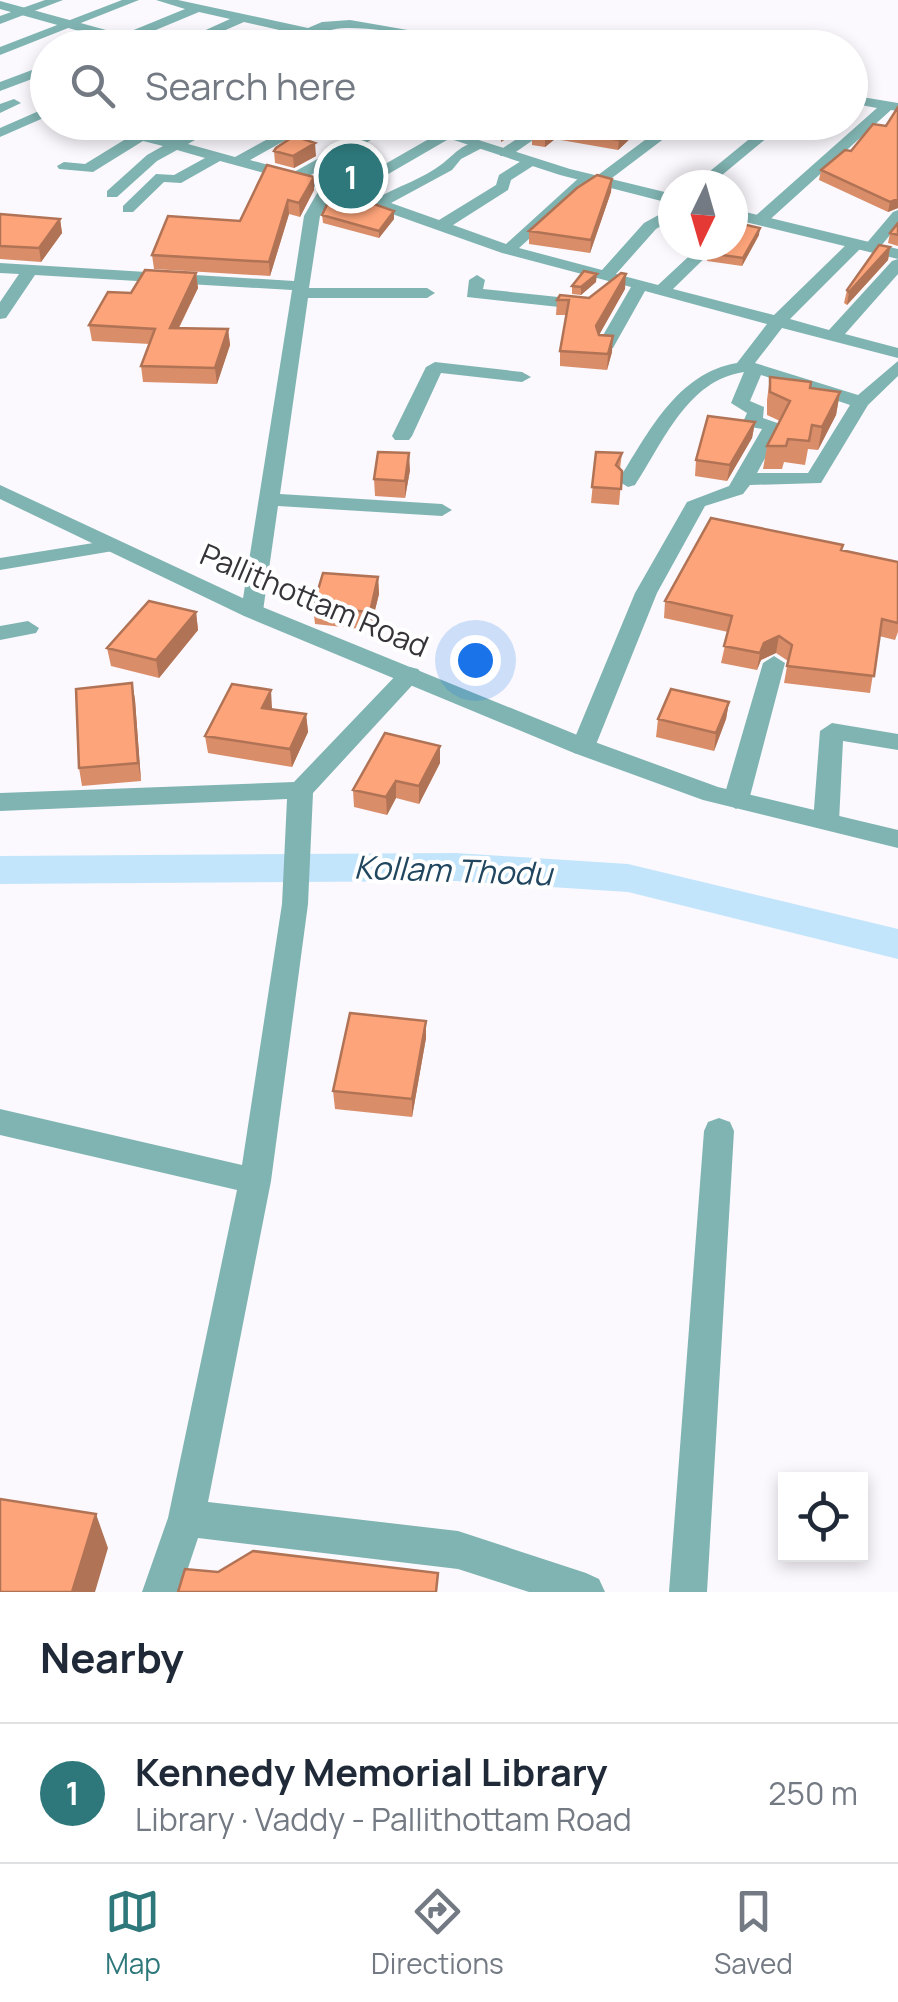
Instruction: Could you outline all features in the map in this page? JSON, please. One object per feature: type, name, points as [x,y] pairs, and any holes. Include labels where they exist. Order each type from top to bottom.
[{"type":"street","points":[[0,20],[58,0]]},
{"type":"street","points":[[55,30],[132,0]]},
{"type":"street","points":[[162,0],[299,30]]},
{"type":"street","points":[[0,5],[93,30]]},
{"type":"street","points":[[146,30],[198,8]]},
{"type":"street","points":[[214,30],[242,18]]},
{"type":"street","points":[[313,30],[350,24],[388,30]]},
{"type":"street","points":[[0,51],[30,40]]},
{"type":"street","points":[[0,87],[30,75]]},
{"type":"street","points":[[868,101],[893,106]]},
{"type":"street","points":[[868,128],[893,106]]},
{"type":"street","points":[[0,133],[30,116]]},
{"type":"street","points":[[64,166],[88,169],[133,140]]},
{"type":"street","points":[[154,140],[338,189],[508,250],[898,353]]},
{"type":"street","points":[[112,194],[152,158],[186,140]]},
{"type":"street","points":[[236,162],[277,140]]},
{"type":"street","points":[[296,177],[363,140]]},
{"type":"street","points":[[252,611],[312,216],[338,189],[440,140]]},
{"type":"street","points":[[461,140],[658,195]]},
{"type":"street","points":[[505,154],[526,140]]},
{"type":"street","points":[[508,250],[593,179],[652,140]]},
{"type":"street","points":[[720,170],[757,140]]},
{"type":"street","points":[[760,221],[854,140]]},
{"type":"street","points":[[378,204],[447,167],[477,145]]},
{"type":"street","points":[[128,209],[160,177],[176,180],[217,157]]},
{"type":"street","points":[[440,226],[503,187],[504,178],[531,162]]},
{"type":"street","points":[[583,747],[646,593],[697,502],[736,490],[774,425],[752,422],[756,411],[740,403],[749,368],[780,319],[898,216]]},
{"type":"street","points":[[748,220],[898,254]]},
{"type":"street","points":[[476,280],[473,293],[586,305],[658,221]]},
{"type":"street","points":[[663,290],[694,260]]},
{"type":"street","points":[[834,334],[898,264]]},
{"type":"street","points":[[0,268],[301,289],[427,293]]},
{"type":"street","points":[[0,314],[30,270]]},
{"type":"street","points":[[607,344],[641,284]]},
{"type":"street","points":[[744,479],[814,478],[861,402],[898,366]]},
{"type":"street","points":[[402,436],[435,367],[522,376]]},
{"type":"street","points":[[628,481],[670,412],[705,377],[749,368],[861,402]]},
{"type":"street","name":"Pallithottam Road","points":[[0,491],[252,611],[583,747],[736,800],[898,839]]},
{"type":"street","points":[[269,499],[442,510]]},
{"type":"street","points":[[0,564],[112,546]]},
{"type":"street","points":[[0,633],[28,628]]},
{"type":"street","points":[[736,800],[774,663]]},
{"type":"street","points":[[161,1592],[186,1518],[255,1180],[296,904],[299,799],[410,674]]},
{"type":"street","points":[[826,822],[832,731],[898,742]]},
{"type":"street","points":[[0,802],[299,799]]},
{"type":"street","points":[[0,1122],[255,1180]]},
{"type":"street","points":[[688,1592],[719,1131]]},
{"type":"street","points":[[186,1518],[458,1550],[586,1592]]},
{"type":"building","points":[[898,107],[898,199],[890,202],[821,170],[845,150],[851,151],[860,140],[868,140],[873,124],[886,126]]},
{"type":"building","points":[[288,140],[315,143],[293,156],[274,151]]},
{"type":"building","points":[[338,156],[364,164],[344,176],[318,168]]},
{"type":"building","points":[[267,165],[314,177],[299,203],[288,200],[269,262],[152,255],[168,216],[240,221]]},
{"type":"building","points":[[597,175],[612,179],[591,240],[529,231],[577,188]]},
{"type":"building","points":[[334,190],[394,211],[379,231],[322,215]]},
{"type":"building","points":[[0,214],[60,219],[39,248],[0,246]]},
{"type":"building","points":[[748,225],[760,228],[748,249]]},
{"type":"building","points":[[879,245],[890,247],[849,292],[847,290]]},
{"type":"building","points":[[145,270],[196,273],[170,328],[228,329],[215,368],[141,366],[155,329],[89,325],[108,292],[131,293]]},
{"type":"building","points":[[584,271],[597,274],[581,287],[572,286]]},
{"type":"building","points":[[621,273],[626,274],[596,326],[599,335],[613,336],[608,354],[560,351],[569,300],[557,300],[560,295],[589,298]]},
{"type":"building","points":[[770,377],[811,382],[810,388],[840,392],[822,427],[812,425],[809,441],[788,439],[786,446],[767,446],[790,401],[770,392]]},
{"type":"building","points":[[708,416],[755,422],[730,465],[696,460]]},
{"type":"building","points":[[378,452],[409,453],[405,481],[374,479]]},
{"type":"building","points":[[596,452],[622,453],[616,465],[622,471],[621,489],[592,487]]},
{"type":"building","points":[[711,518],[843,545],[841,550],[898,562],[898,623],[882,619],[874,676],[787,666],[792,645],[779,636],[764,643],[760,653],[724,646],[732,616],[665,601]]},
{"type":"building","points":[[323,573],[378,577],[370,612],[313,607]]},
{"type":"building","points":[[149,601],[196,612],[156,660],[107,648]]},
{"type":"building","points":[[132,683],[138,763],[79,768],[76,689]]},
{"type":"building","points":[[232,684],[271,690],[262,708],[306,714],[290,749],[205,736]]},
{"type":"building","points":[[671,689],[729,702],[716,733],[658,719]]},
{"type":"building","points":[[385,733],[440,746],[419,786],[396,781],[386,797],[353,790]]},
{"type":"building","points":[[350,1013],[426,1021],[412,1099],[333,1091]]},
{"type":"building","points":[[0,1499],[96,1514],[72,1592],[0,1592]]},
{"type":"building","points":[[253,1551],[438,1573],[436,1592],[178,1592],[185,1569],[218,1572]]},
{"type":"waterway","name":"Kollam Thodu","points":[[0,870],[456,867],[628,878],[898,944]]},
{"type":"place","name":"Kennedy Memorial Library","points":[[351,176]]}]
